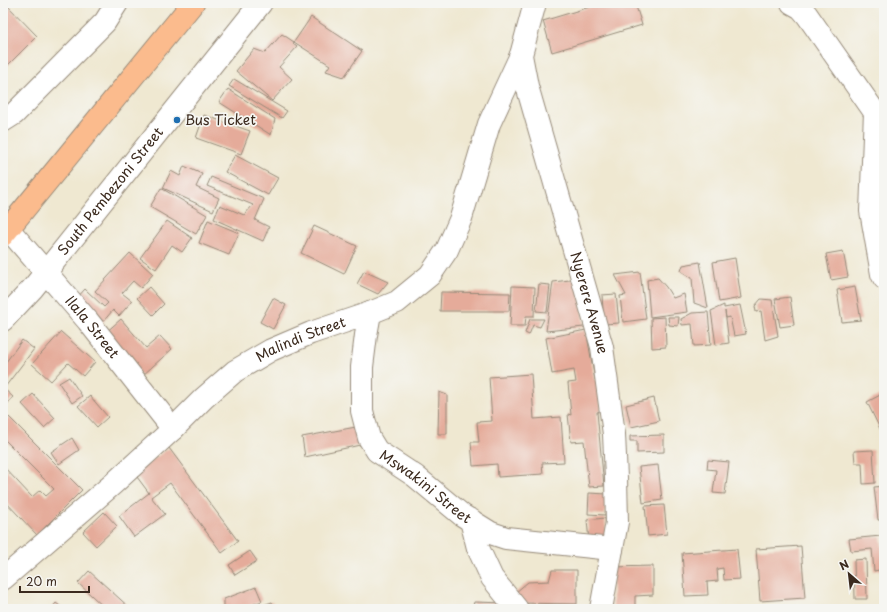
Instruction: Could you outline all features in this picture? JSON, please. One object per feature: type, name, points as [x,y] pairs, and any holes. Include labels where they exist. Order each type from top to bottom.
[{"type":"highway","points":[[5,229],[193,3]]},
{"type":"street","points":[[3,121],[19,110],[105,22],[117,3]]},
{"type":"street","name":"South Pembezoni Street","points":[[3,320],[33,288],[261,3]]},
{"type":"street","name":"Nyerere Avenue","points":[[535,3],[521,56],[527,86],[602,347],[614,434],[617,522],[601,609]]},
{"type":"street","points":[[792,3],[801,8],[807,15],[879,119],[871,211],[882,274],[884,278]]},
{"type":"street","name":"Malindi Street","points":[[3,579],[113,484],[173,429],[204,398],[235,371],[271,350],[310,332],[370,313],[397,302],[430,275],[447,250],[462,218],[489,124],[521,56]]},
{"type":"street","name":"Ilala Street","points":[[5,229],[45,272],[103,340],[173,429]]},
{"type":"street","name":"Mswakini Street","points":[[370,313],[366,335],[361,388],[362,412],[369,438],[377,451],[415,476],[462,515],[491,533],[506,538],[612,549]]},
{"type":"street","points":[[471,520],[478,548],[492,578],[517,609]]},
{"type":"building","points":[[3,3],[5,3],[37,36],[3,70],[3,29],[5,27],[3,25]]},
{"type":"building","points":[[603,3],[635,3],[642,25],[552,52],[543,21]]},
{"type":"building","points":[[311,17],[362,51],[344,77],[326,71],[330,65],[294,42]]},
{"type":"building","points":[[282,34],[294,42],[293,44],[297,47],[279,67],[292,79],[272,101],[236,71],[254,49],[265,53]]},
{"type":"building","points":[[234,79],[287,111],[282,118],[229,86]]},
{"type":"building","points":[[228,89],[275,119],[271,135],[219,102]]},
{"type":"building","points":[[204,115],[250,131],[241,154],[196,138]]},
{"type":"building","points":[[235,155],[278,178],[268,195],[225,172]]},
{"type":"building","points":[[184,166],[202,174],[196,187],[219,198],[213,211],[163,188],[171,171],[180,176]]},
{"type":"building","points":[[211,177],[264,199],[255,220],[269,227],[263,241],[214,219],[220,205],[244,215],[253,205],[207,186]]},
{"type":"building","points":[[161,188],[207,215],[196,234],[150,207]]},
{"type":"building","points":[[208,220],[239,233],[229,255],[199,243]]},
{"type":"building","points":[[167,221],[192,238],[182,252],[172,245],[156,269],[140,258]]},
{"type":"building","points":[[314,226],[357,246],[344,274],[301,253]]},
{"type":"building","points":[[843,251],[848,277],[831,280],[826,254]]},
{"type":"building","points":[[130,253],[153,274],[141,288],[133,281],[122,293],[132,301],[119,316],[113,310],[102,323],[76,299],[85,289],[104,307],[108,303],[95,291]]},
{"type":"building","points":[[735,258],[741,298],[719,302],[713,262]]},
{"type":"building","points":[[700,262],[708,308],[694,303],[692,278],[681,271],[683,265]]},
{"type":"building","points":[[364,271],[388,282],[378,294],[357,284]]},
{"type":"building","points":[[640,272],[646,319],[623,322],[620,296],[626,295],[615,275]]},
{"type":"building","points":[[658,278],[673,298],[684,294],[687,312],[650,317],[647,280]]},
{"type":"building","points":[[578,279],[584,327],[546,331],[553,282]]},
{"type":"building","points":[[539,284],[550,285],[547,312],[536,311]]},
{"type":"building","points":[[512,286],[535,287],[534,316],[526,316],[525,326],[510,326]]},
{"type":"building","points":[[149,287],[164,304],[153,315],[137,298]]},
{"type":"building","points":[[855,287],[861,320],[842,322],[837,290]]},
{"type":"building","points":[[441,292],[510,293],[509,311],[440,311]]},
{"type":"building","points":[[616,294],[619,323],[604,324],[602,295]]},
{"type":"building","points":[[790,297],[794,325],[780,327],[775,299]]},
{"type":"building","points":[[273,298],[286,305],[273,329],[260,322]]},
{"type":"building","points":[[761,299],[772,300],[778,336],[765,340],[761,311],[756,312],[755,306]]},
{"type":"building","points":[[724,305],[724,308],[740,305],[746,334],[734,336],[730,317],[726,318],[725,311],[729,343],[716,345],[711,311]]},
{"type":"building","points":[[708,312],[711,345],[694,346],[692,324],[682,325],[681,319],[692,313]]},
{"type":"building","points":[[665,317],[666,347],[652,348],[651,318]]},
{"type":"building","points":[[668,317],[679,317],[678,326],[669,325]]},
{"type":"building","points":[[121,319],[146,348],[160,336],[172,349],[142,376],[104,334]]},
{"type":"building","points":[[530,319],[544,319],[540,327],[533,325],[529,335],[525,333]]},
{"type":"building","points":[[586,330],[595,380],[599,380],[601,411],[597,412],[604,486],[589,487],[584,441],[571,442],[568,414],[571,415],[568,383],[576,382],[574,370],[552,374],[546,338]]},
{"type":"building","points":[[61,332],[95,362],[83,376],[68,363],[51,381],[32,364]]},
{"type":"building","points":[[22,340],[34,349],[5,387],[3,386],[3,366]]},
{"type":"building","points":[[531,374],[534,419],[561,417],[564,462],[542,463],[543,474],[498,477],[497,464],[473,466],[471,442],[479,442],[477,422],[492,421],[489,377]]},
{"type":"building","points":[[69,377],[82,396],[72,403],[59,383]]},
{"type":"building","points":[[3,388],[13,397],[3,409]]},
{"type":"building","points":[[439,392],[447,395],[447,434],[438,434]]},
{"type":"building","points":[[884,393],[884,437],[867,402]]},
{"type":"building","points":[[33,394],[55,418],[44,428],[22,404]]},
{"type":"building","points":[[90,396],[108,417],[97,427],[78,406]]},
{"type":"building","points":[[654,398],[659,421],[631,427],[626,405]]},
{"type":"building","points":[[9,417],[82,490],[37,535],[3,499],[3,466],[32,497],[40,490],[46,496],[54,489],[3,438],[3,423]]},
{"type":"building","points":[[356,427],[360,445],[305,457],[302,437]]},
{"type":"building","points":[[664,435],[664,452],[637,453],[637,441],[630,441],[630,436]]},
{"type":"building","points":[[72,438],[79,450],[59,464],[51,452]]},
{"type":"building","points":[[169,448],[238,541],[222,553],[170,483],[151,497],[165,514],[134,537],[119,516],[149,493],[134,473]]},
{"type":"building","points":[[873,450],[875,483],[863,484],[862,463],[855,463],[854,451]]},
{"type":"building","points":[[708,460],[729,462],[725,494],[713,493],[716,470],[707,469]]},
{"type":"building","points":[[658,465],[662,500],[643,503],[639,467]]},
{"type":"building","points":[[884,486],[884,520],[878,520],[874,487]]},
{"type":"building","points":[[589,493],[607,494],[605,515],[588,514]]},
{"type":"building","points":[[664,505],[667,534],[648,536],[645,506]]},
{"type":"building","points":[[104,512],[117,526],[96,546],[83,532]]},
{"type":"building","points":[[605,518],[607,540],[589,541],[587,520]]},
{"type":"building","points":[[881,536],[884,569],[874,571],[872,549],[851,551],[849,539]]},
{"type":"building","points":[[801,546],[805,598],[760,601],[756,549]]},
{"type":"building","points":[[737,549],[740,579],[724,580],[723,568],[717,569],[718,581],[707,582],[708,595],[685,596],[682,553]]},
{"type":"building","points":[[250,551],[257,561],[235,575],[229,565]]},
{"type":"building","points":[[866,559],[867,599],[855,599],[854,560]]},
{"type":"building","points":[[653,566],[653,595],[635,596],[635,609],[613,609],[612,567]]},
{"type":"building","points":[[552,570],[577,570],[577,604],[516,603],[516,592],[528,582],[549,581]]},
{"type":"building","points":[[89,571],[131,609],[106,609],[78,583]]},
{"type":"building","points":[[256,587],[262,601],[241,609],[224,609],[224,599]]},
{"type":"building","points":[[272,602],[275,609],[252,609]]},
{"type":"building","points":[[474,602],[507,603],[507,609],[472,609]]},
{"type":"building","points":[[56,603],[64,609],[51,609]]},
{"type":"place","name":"Bus Ticket","points":[[177,120]]}]
